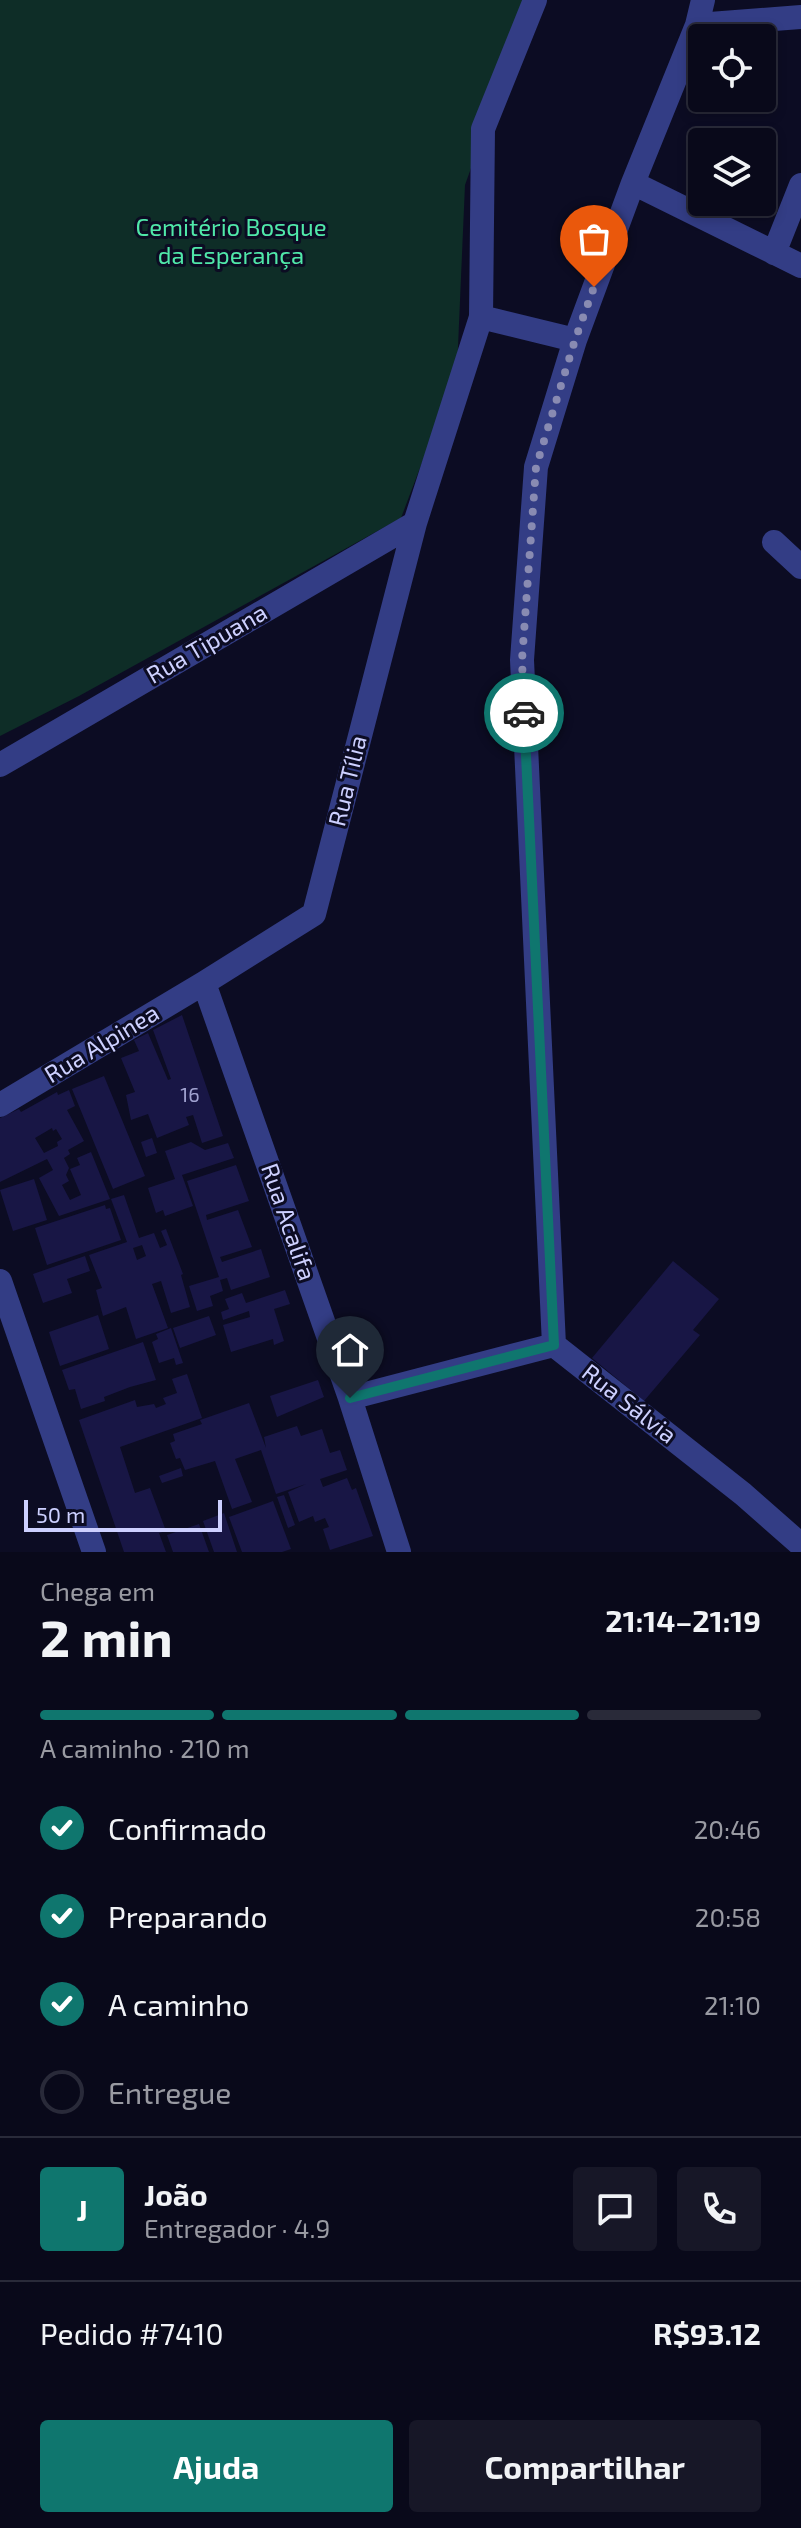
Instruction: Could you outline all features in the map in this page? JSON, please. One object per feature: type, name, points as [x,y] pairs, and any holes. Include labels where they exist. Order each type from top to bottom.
[{"type":"street","name":"Rua Tília","points":[[204,983],[314,914],[415,523],[481,317],[483,129],[535,0]]},
{"type":"street","points":[[697,24],[703,0]]},
{"type":"street","points":[[710,24],[801,17]]},
{"type":"street","points":[[350,1398],[554,1345],[522,660],[536,467],[575,340],[633,183],[688,47]]},
{"type":"street","points":[[633,183],[801,266]]},
{"type":"street","points":[[774,253],[801,185]]},
{"type":"street","points":[[481,317],[575,340]]},
{"type":"street","name":"Rua Tipuana","points":[[0,765],[415,523]]},
{"type":"street","points":[[774,542],[801,567]]},
{"type":"street","name":"Rua Alpinea","points":[[0,1105],[204,983]]},
{"type":"street","name":"Rua Acalifa","points":[[204,983],[350,1398],[399,1552]]},
{"type":"street","points":[[0,1281],[94,1552]]},
{"type":"street","name":"Rua Sálvia","points":[[554,1345],[743,1494],[801,1545]]},
{"type":"green space","name":"Cemitério Bosque da Esperança","points":[[0,0],[531,0],[465,185],[457,370],[401,518],[79,696],[0,736]]},
{"type":"building","points":[[182,1015],[223,1136],[202,1143],[193,1115],[186,1117],[189,1125],[157,1138],[148,1114],[131,1120],[126,1095],[135,1092],[121,1058],[139,1051],[134,1040],[148,1033],[168,1080],[171,1079],[153,1030]]},
{"type":"building","points":[[104,1076],[145,1176],[113,1189],[72,1089]]},
{"type":"building","points":[[69,1090],[75,1106],[67,1110],[84,1141],[68,1150],[70,1154],[64,1158],[69,1168],[66,1175],[69,1181],[62,1185],[70,1200],[81,1195],[70,1169],[80,1165],[77,1158],[91,1152],[110,1199],[59,1216],[39,1178],[53,1170],[47,1159],[0,1182],[0,1118],[19,1109],[21,1112],[57,1092],[58,1095]],"holes":[[[52,1128],[53,1131],[56,1129],[62,1139],[57,1142],[58,1146],[44,1153],[35,1138]]]},
{"type":"building","points":[[152,1138],[157,1153],[146,1157],[141,1142]]},
{"type":"building","points":[[191,1142],[205,1150],[228,1143],[234,1158],[182,1175],[193,1206],[165,1216],[163,1210],[156,1213],[148,1188],[175,1179],[165,1151]]},
{"type":"building","points":[[236,1165],[249,1201],[206,1215],[207,1220],[238,1210],[252,1247],[220,1257],[222,1262],[261,1249],[270,1277],[231,1290],[227,1278],[220,1280],[223,1291],[210,1296],[213,1306],[197,1311],[189,1286],[219,1277],[187,1181]]},
{"type":"building","points":[[34,1179],[47,1220],[13,1231],[0,1190]]},
{"type":"building","points":[[124,1195],[139,1238],[154,1233],[160,1248],[167,1245],[161,1231],[166,1229],[183,1274],[190,1307],[171,1313],[161,1281],[152,1284],[168,1328],[136,1339],[126,1307],[103,1316],[96,1290],[102,1288],[89,1255],[127,1242],[111,1199]],"holes":[[[142,1245],[146,1256],[137,1260],[133,1248]]]},
{"type":"building","points":[[105,1205],[106,1209],[110,1208],[121,1240],[47,1265],[35,1228]]},
{"type":"building","points":[[85,1256],[90,1271],[67,1279],[72,1293],[43,1303],[33,1274]]},
{"type":"building","points":[[673,1261],[719,1299],[693,1330],[700,1335],[644,1401],[592,1358]]},
{"type":"building","points":[[285,1290],[290,1304],[274,1309],[284,1341],[274,1345],[273,1339],[231,1352],[223,1325],[250,1317],[249,1311],[223,1320],[221,1312],[229,1309],[225,1299],[242,1293],[246,1303]]},
{"type":"building","points":[[98,1315],[109,1349],[60,1366],[49,1332]]},
{"type":"building","points":[[209,1316],[216,1335],[180,1348],[173,1328]]},
{"type":"building","points":[[171,1328],[183,1363],[176,1365],[174,1358],[159,1363],[152,1342],[158,1339],[156,1334]]},
{"type":"building","points":[[143,1342],[156,1380],[104,1397],[105,1401],[81,1409],[75,1389],[69,1390],[62,1370]]},
{"type":"building","points":[[187,1374],[202,1418],[120,1447],[135,1493],[150,1488],[166,1531],[159,1533],[166,1552],[124,1552],[79,1420],[135,1400],[137,1407],[154,1404],[156,1408],[166,1404],[163,1398],[177,1393],[172,1379]]},
{"type":"building","points":[[318,1380],[324,1397],[277,1417],[270,1396]]},
{"type":"building","points":[[249,1403],[266,1448],[264,1437],[297,1426],[301,1436],[322,1429],[330,1453],[340,1450],[347,1470],[320,1479],[323,1487],[347,1478],[352,1490],[356,1488],[373,1536],[330,1550],[323,1529],[329,1527],[325,1518],[315,1522],[313,1516],[299,1522],[288,1492],[306,1484],[276,1494],[261,1450],[235,1459],[252,1502],[232,1509],[215,1461],[185,1470],[180,1458],[176,1459],[170,1443],[175,1441],[173,1434],[202,1424],[200,1420]]},
{"type":"building","points":[[181,1468],[183,1476],[162,1483],[159,1476]]},
{"type":"building","points":[[284,1495],[295,1525],[288,1528],[277,1497]]},
{"type":"building","points":[[273,1501],[291,1549],[282,1552],[242,1552],[229,1517]]},
{"type":"building","points":[[224,1513],[237,1552],[214,1552],[203,1521]]},
{"type":"building","points":[[199,1524],[209,1552],[173,1552],[167,1535]]},
{"type":"way so far","points":[[524,713],[522,660],[536,467],[594,287]]},
{"type":"route","points":[[350,1398],[554,1345],[524,713]]}]
